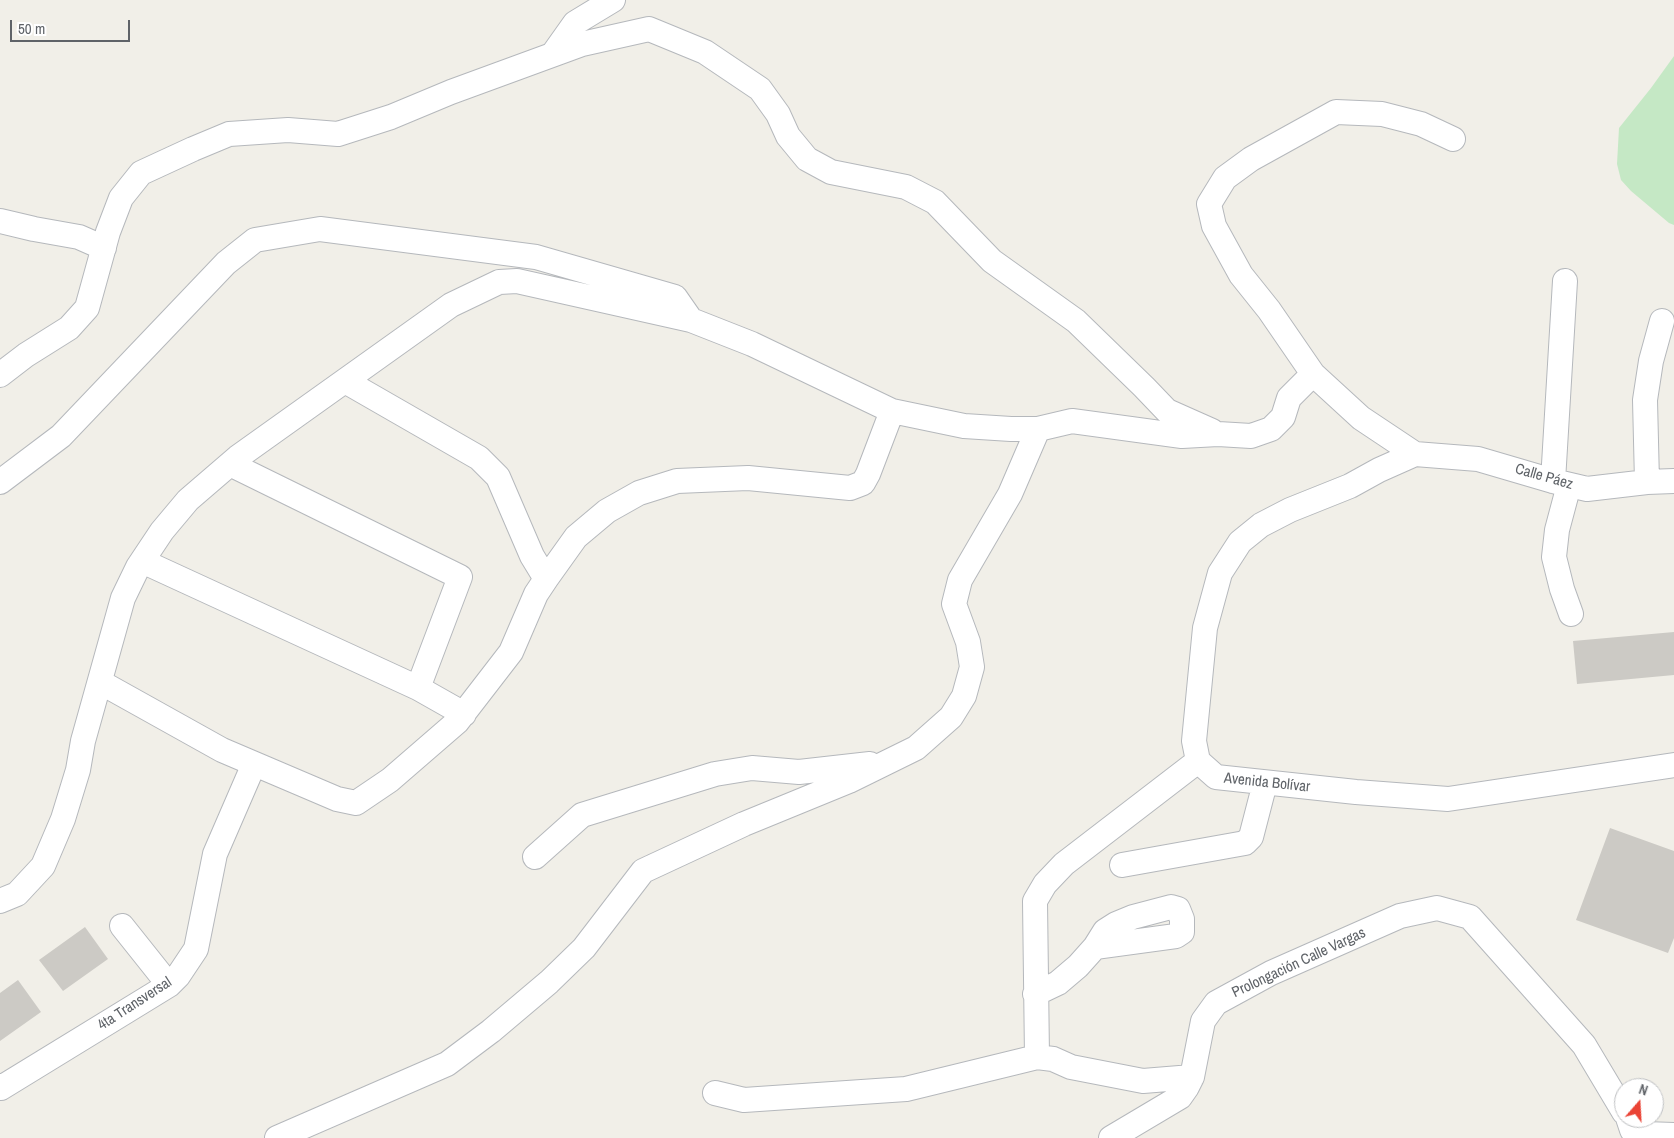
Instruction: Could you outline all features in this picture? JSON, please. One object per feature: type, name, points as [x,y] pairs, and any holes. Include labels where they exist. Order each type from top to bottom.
[{"type":"street","points":[[553,54],[575,23],[613,0]]},
{"type":"street","points":[[0,375],[26,355],[69,328],[87,308],[108,232],[121,198],[141,174],[229,134],[288,130],[338,134],[391,117],[451,92],[582,44],[649,29],[705,52],[760,89],[778,114],[788,136],[807,159],[831,172],[906,187],[935,202],[992,261],[1076,321],[1167,411],[1218,434]]},
{"type":"street","points":[[1415,454],[1361,418],[1313,374],[1241,275],[1214,226],[1209,204],[1225,178],[1251,159],[1336,112],[1382,114],[1421,124],[1453,139]]},
{"type":"street","points":[[0,221],[34,230],[79,237],[104,248]]},
{"type":"street","points":[[0,482],[61,436],[226,263],[255,240],[320,229],[536,257],[675,296],[691,320]]},
{"type":"street","points":[[0,902],[17,894],[43,866],[63,819],[78,770],[83,741],[123,598],[142,561],[162,531],[188,500],[230,464],[451,305],[499,282],[517,281],[691,320],[752,344],[892,411],[964,426],[1038,429],[1072,421],[1182,436],[1218,434],[1250,436],[1271,429],[1283,417],[1289,398],[1313,374]]},
{"type":"street","points":[[1566,282],[1561,483],[1554,557],[1562,589],[1572,614]]},
{"type":"street","points":[[1647,482],[1645,400],[1651,360],[1662,321]]},
{"type":"street","points":[[346,381],[479,458],[498,477],[532,556],[546,579]]},
{"type":"street","points":[[100,682],[222,750],[337,799],[356,803],[390,780],[464,714],[511,652],[536,594],[546,579],[576,538],[607,511],[639,494],[677,481],[748,478],[850,488],[863,483],[892,411]]},
{"type":"street","points":[[277,1138],[447,1064],[491,1031],[549,982],[584,948],[642,871],[744,824],[849,782],[916,748],[951,717],[964,696],[972,667],[968,642],[954,604],[960,580],[1010,494],[1038,429]]},
{"type":"street","points":[[1036,1057],[1036,901],[1045,884],[1064,864],[1198,761],[1194,741],[1205,628],[1220,573],[1240,542],[1261,525],[1290,510],[1350,486],[1379,470],[1415,454]]},
{"type":"street","name":"Calle Páez","points":[[1415,454],[1478,459],[1587,489],[1674,481]]},
{"type":"street","points":[[230,464],[460,577],[418,688]]},
{"type":"street","points":[[142,561],[418,688],[464,714]]},
{"type":"street","name":"Avenida Bolívar","points":[[1198,761],[1216,778],[1448,799],[1674,766]]},
{"type":"street","points":[[535,857],[582,815],[715,774],[752,768],[799,772],[888,762]]},
{"type":"street","name":"4ta Transversal","points":[[0,1087],[169,985],[178,976],[196,950],[215,854],[254,764]]},
{"type":"street","points":[[1122,865],[1245,843],[1251,837],[1265,783]]},
{"type":"street","name":"Prolongación Calle Vargas","points":[[1192,1077],[1203,1021],[1216,1003],[1272,973],[1400,916],[1437,908],[1470,917],[1584,1044],[1614,1101]]},
{"type":"street","points":[[122,926],[169,985]]},
{"type":"street","points":[[1035,994],[1058,983],[1078,966],[1095,947]]},
{"type":"street","points":[[715,1093],[744,1100],[906,1089],[1036,1057],[1053,1059],[1071,1067],[1143,1081],[1192,1077]]},
{"type":"street","points":[[1111,1138],[1180,1097],[1192,1077]]},
{"type":"street","name":"Prolongación Calle Vargas","points":[[1634,1128],[1645,1134],[1674,1135]]},
{"type":"green space","points":[[1674,56],[1674,225],[1669,223],[1631,191],[1621,180],[1617,164],[1619,128]]},
{"type":"building","points":[[1674,632],[1674,675],[1577,684],[1573,641]]},
{"type":"building","points":[[1610,828],[1674,851],[1674,938],[1668,953],[1576,920]]},
{"type":"building","points":[[85,927],[108,959],[63,991],[39,960]]},
{"type":"building","points":[[18,980],[41,1012],[0,1041],[0,993]]}]
